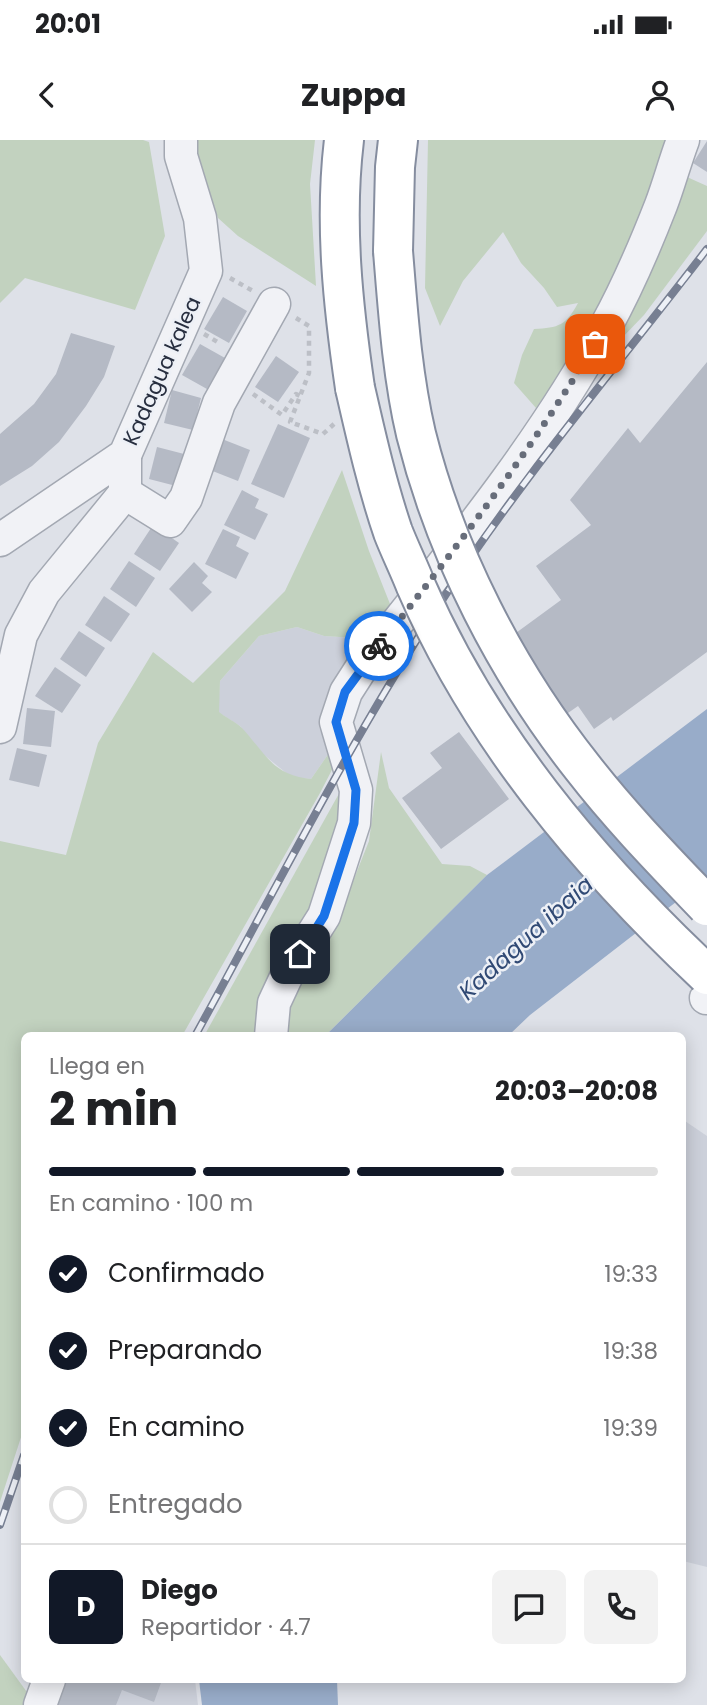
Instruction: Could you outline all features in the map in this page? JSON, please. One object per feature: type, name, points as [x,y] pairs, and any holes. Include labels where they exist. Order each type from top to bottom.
[{"type":"highway","points":[[344,140],[340,236],[344,312],[355,388],[370,454],[394,533],[436,631],[476,703],[527,778],[593,859],[707,990]]},
{"type":"highway","points":[[398,140],[393,251],[402,357],[416,435],[446,529],[481,605],[526,688],[583,768],[640,836],[707,906]]},
{"type":"street","name":"Kadagua kalea","points":[[0,540],[125,454],[206,271],[200,218],[181,156],[181,140]]},
{"type":"street","points":[[271,1032],[274,1003],[288,973],[324,916],[354,823],[356,790],[336,722],[345,692],[499,492],[573,382],[606,326],[638,260],[662,203],[683,140]]},
{"type":"street","points":[[125,493],[170,521],[186,498],[219,403],[274,304]]},
{"type":"street","points":[[0,727],[20,635],[44,592],[125,493],[125,454]]},
{"type":"street","points":[[40,1705],[48,1683]]},
{"type":"path","points":[[233,379],[282,415],[296,394],[300,396]]},
{"type":"shaded area","points":[[297,627],[324,636],[372,639],[325,702],[319,727],[329,753],[311,779],[291,777],[263,754],[240,726],[218,712],[220,681],[259,636]]},
{"type":"shaded area","points":[[686,1122],[707,1136],[707,1567],[686,1562]]},
{"type":"shaded area","points":[[40,1683],[195,1683],[198,1705],[29,1705]]},
{"type":"green space","points":[[0,140],[149,142],[165,236],[135,310],[25,278],[0,303]]},
{"type":"green space","points":[[198,140],[315,140],[310,184],[316,286],[238,236],[218,218],[197,153]]},
{"type":"green space","points":[[428,140],[671,140],[629,256],[563,369],[536,408],[514,383],[522,355],[534,329],[561,324],[578,303],[557,307],[521,263],[503,232],[463,281],[440,326],[425,288]]},
{"type":"green space","points":[[687,177],[707,186],[707,231],[644,315],[620,340],[625,321]]},
{"type":"green space","points":[[342,470],[392,609],[372,639],[324,636],[297,627],[259,636],[220,681],[219,712],[242,728],[278,768],[298,777],[311,779],[329,753],[335,764],[184,1032],[21,1032],[21,1437],[0,1502],[0,841],[66,855],[98,743],[153,652],[193,683],[285,591]]},
{"type":"green space","points":[[381,752],[389,788],[442,864],[470,866],[487,875],[329,1032],[287,1032],[294,988],[342,909],[369,841]]},
{"type":"green space","points":[[341,790],[337,851],[260,1032],[206,1032]]},
{"type":"green space","points":[[0,1655],[32,1699],[29,1705],[0,1705]]},
{"type":"water","name":"Kadagua ibaia","points":[[707,709],[707,878],[530,1015],[512,1032],[329,1032],[487,875]]},
{"type":"water","points":[[199,1683],[337,1683],[338,1705],[202,1705]]},
{"type":"building","points":[[707,141],[707,172],[693,163]]},
{"type":"building","points":[[223,297],[247,311],[229,343],[204,329]]},
{"type":"building","points":[[71,333],[115,346],[104,377],[59,442],[32,466],[0,486],[0,434],[34,404],[56,374]]},
{"type":"building","points":[[200,344],[225,358],[207,389],[182,375]]},
{"type":"building","points":[[276,356],[299,372],[278,402],[255,387]]},
{"type":"building","points":[[707,362],[707,652],[613,721],[611,717],[594,729],[578,706],[558,720],[501,644],[561,600],[536,566],[591,525],[570,500],[628,428],[640,443]]},
{"type":"building","points":[[172,390],[201,398],[193,430],[164,423]]},
{"type":"building","points":[[278,424],[310,438],[284,498],[251,484]]},
{"type":"building","points":[[222,439],[250,450],[238,481],[210,470]]},
{"type":"building","points":[[157,447],[188,455],[180,487],[149,479]]},
{"type":"building","points":[[242,490],[259,499],[255,508],[268,514],[255,540],[224,525]]},
{"type":"building","points":[[153,525],[179,543],[160,571],[134,554]]},
{"type":"building","points":[[223,529],[240,537],[236,546],[249,553],[236,579],[205,564]]},
{"type":"building","points":[[129,561],[155,578],[136,607],[110,589]]},
{"type":"building","points":[[194,562],[208,576],[202,583],[212,592],[192,612],[169,589]]},
{"type":"building","points":[[104,596],[130,614],[111,642],[85,625]]},
{"type":"building","points":[[79,631],[105,648],[86,677],[60,659]]},
{"type":"building","points":[[55,667],[81,685],[62,713],[35,696]]},
{"type":"building","points":[[27,708],[55,711],[51,747],[23,744]]},
{"type":"building","points":[[459,732],[509,799],[441,849],[402,798],[442,768],[430,753]]},
{"type":"building","points":[[17,748],[47,755],[39,787],[9,780]]},
{"type":"building","points":[[61,1683],[161,1683],[154,1702],[122,1690],[116,1705],[53,1705]]},
{"type":"railway","points":[[197,1032],[342,766],[437,608],[534,470],[707,249]]},
{"type":"railway","points":[[0,1525],[21,1464]]},
{"type":"way so far","points":[[379,646],[499,492],[573,382],[595,344]]},
{"type":"route","points":[[300,954],[324,916],[354,823],[356,790],[336,722],[345,692],[379,646]]}]
